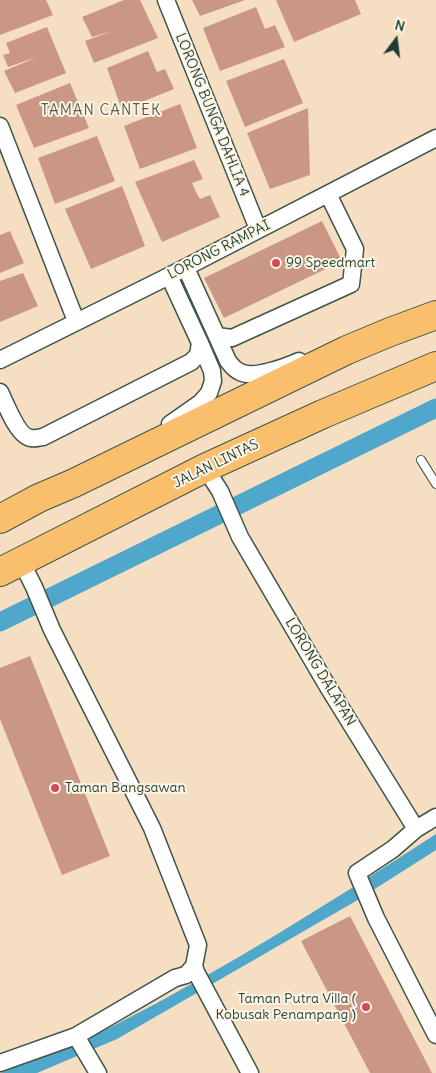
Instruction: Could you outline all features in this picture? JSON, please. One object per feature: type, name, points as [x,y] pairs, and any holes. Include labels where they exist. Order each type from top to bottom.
[{"type":"highway","points":[[390,332],[436,306]]},
{"type":"highway","points":[[0,520],[39,498],[74,484],[347,350],[436,315]]},
{"type":"highway","name":"JALAN LINTAS","points":[[10,567],[205,468],[323,414],[435,367]]},
{"type":"street","name":"LORONG BUNGA DAHLIA 4","points":[[166,0],[258,230]]},
{"type":"street","points":[[0,126],[76,321]]},
{"type":"street","name":"LORONG RAMPAI","points":[[0,360],[186,268],[436,138]]},
{"type":"street","points":[[217,336],[232,338],[351,284],[355,249],[328,194]]},
{"type":"street","points":[[186,268],[228,361],[238,372],[247,374],[284,367],[308,358],[347,350]]},
{"type":"street","points":[[74,484],[183,416],[200,403],[209,393],[213,381],[212,371],[169,276]]},
{"type":"street","points":[[0,392],[24,436],[31,438],[43,437],[191,362],[198,355],[200,343]]},
{"type":"street","name":"LORONG DALAPAN","points":[[205,468],[220,492],[240,537],[328,687],[416,828]]},
{"type":"street","points":[[10,567],[34,586],[52,630],[152,828],[198,945],[195,969],[250,1073]]},
{"type":"street","points":[[436,817],[416,828],[393,849],[357,873],[376,918],[436,1035]]},
{"type":"street","points":[[0,1063],[76,1036],[175,978],[195,969]]},
{"type":"street","points":[[76,1036],[98,1073]]},
{"type":"lane","points":[[421,460],[436,484]]},
{"type":"water","points":[[436,834],[436,850],[356,901],[117,1039],[37,1073],[1,1073],[99,1033],[196,982],[357,885]]},
{"type":"building","points":[[0,0],[46,0],[53,15],[0,35]]},
{"type":"building","points":[[124,0],[140,0],[158,38],[94,63],[85,41],[112,31],[92,37],[82,17]]},
{"type":"building","points":[[192,0],[245,0],[200,16]]},
{"type":"building","points":[[276,0],[355,0],[361,14],[294,42]]},
{"type":"building","points":[[256,7],[265,29],[275,25],[285,47],[220,71],[203,28]]},
{"type":"building","points":[[47,27],[66,73],[15,93],[4,71],[37,57],[8,67],[3,55],[10,53],[6,43]]},
{"type":"building","points":[[148,51],[157,72],[165,69],[174,89],[122,110],[107,68]]},
{"type":"building","points":[[284,59],[303,103],[245,127],[226,81]]},
{"type":"building","points":[[70,83],[89,128],[34,148],[16,105]]},
{"type":"building","points":[[180,104],[197,148],[140,169],[124,126]]},
{"type":"building","points":[[308,108],[310,175],[270,189],[247,133]]},
{"type":"building","points":[[97,136],[115,181],[55,204],[38,158]]},
{"type":"building","points":[[194,160],[203,179],[192,183],[196,192],[200,199],[210,195],[220,217],[162,242],[135,182]]},
{"type":"building","points":[[122,186],[145,246],[91,269],[65,209]]},
{"type":"building","points":[[322,221],[342,261],[224,318],[204,278]]},
{"type":"building","points":[[10,231],[24,263],[0,273],[0,235]]},
{"type":"building","points":[[23,273],[38,306],[0,322],[0,281]]},
{"type":"building","name":"Taman Bangsawan","points":[[30,656],[110,856],[62,875],[0,719],[0,668]]},
{"type":"building","name":"Taman Putra Villa ( Kobusak Penampang )","points":[[350,916],[432,1073],[370,1073],[301,941]]},
{"type":"waterway","points":[[0,622],[436,408]]},
{"type":"place","name":"99 Speedmart","points":[[276,263]]},
{"type":"place","name":"Taman Bangsawan","points":[[55,788]]},
{"type":"place","name":"Taman Putra Villa ( Kobusak Penampang )","points":[[366,1007]]},
{"type":"district","name":"TAMAN CANTEK","points":[[101,111]]}]
